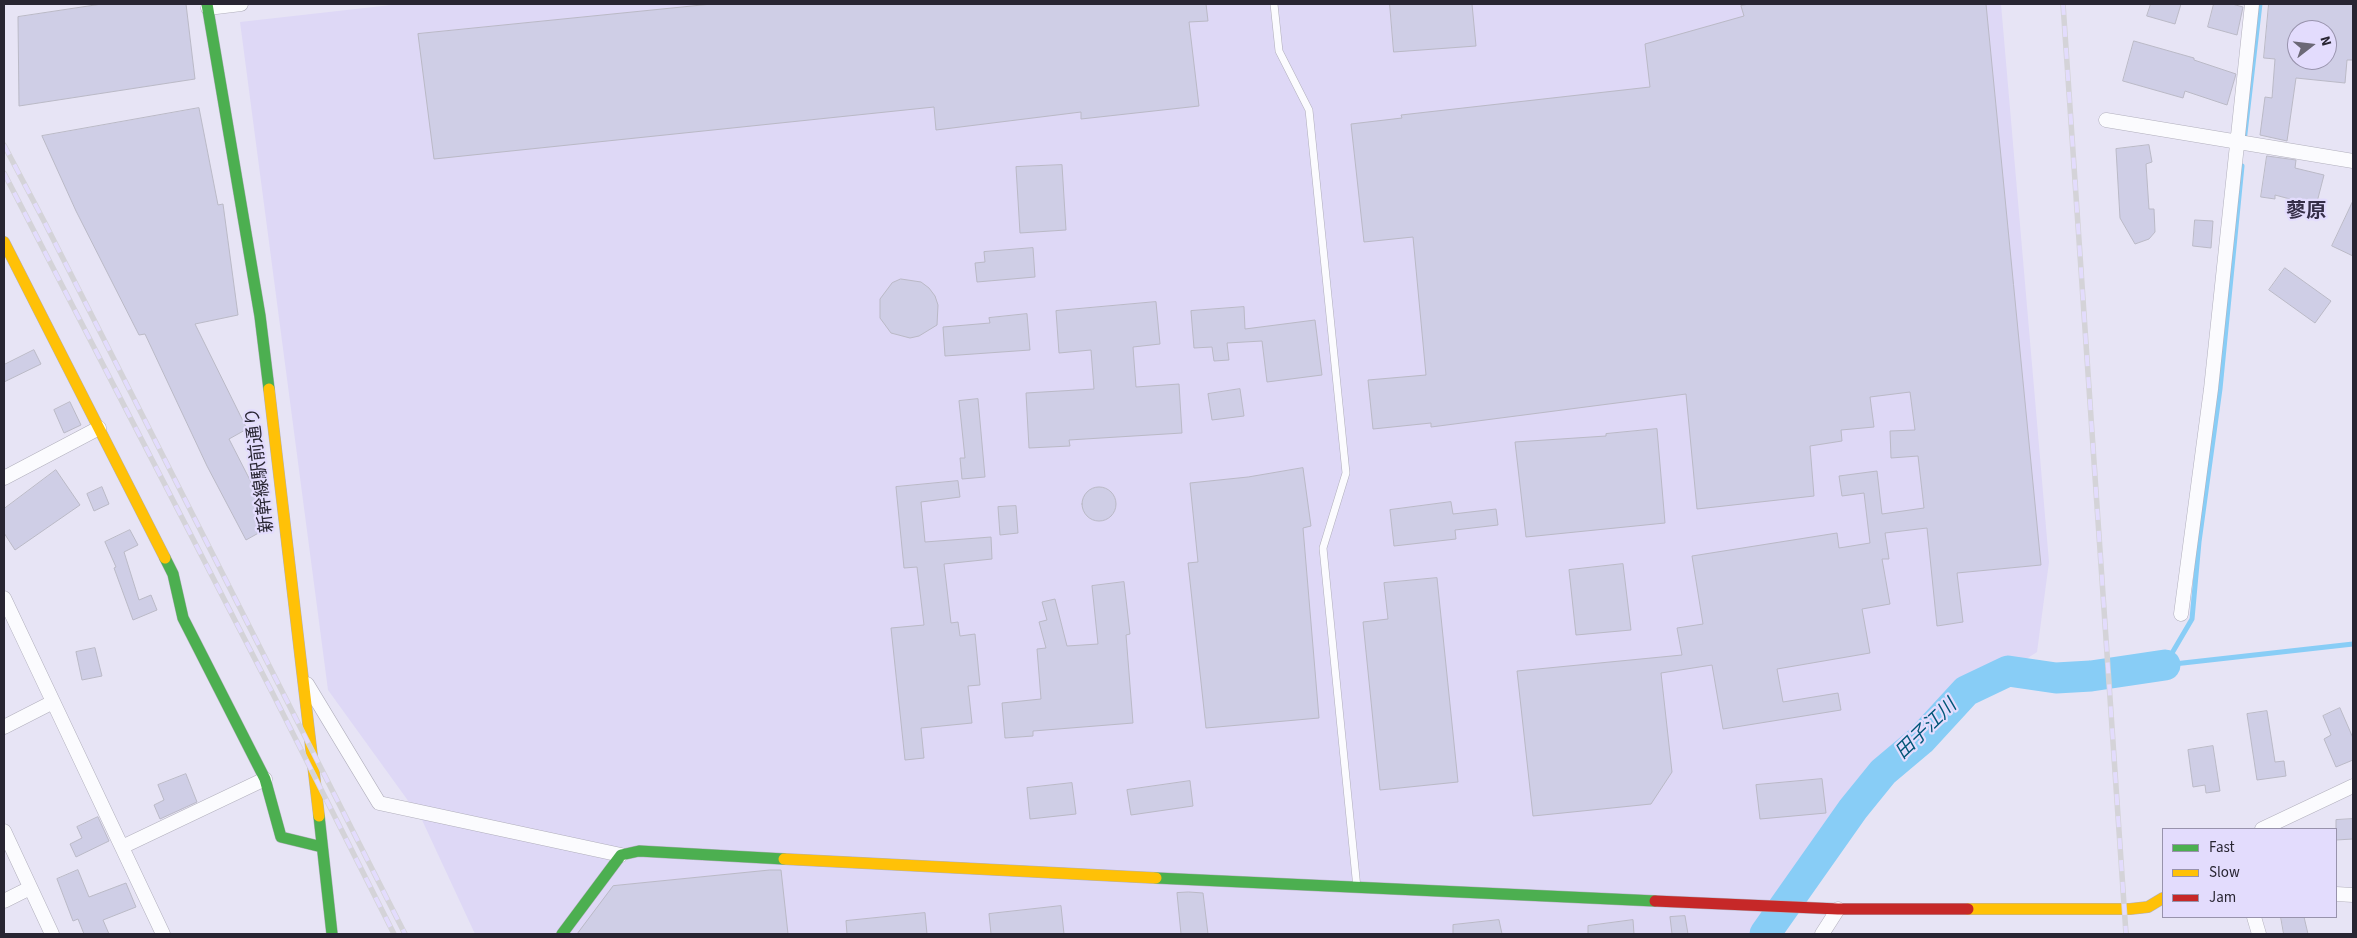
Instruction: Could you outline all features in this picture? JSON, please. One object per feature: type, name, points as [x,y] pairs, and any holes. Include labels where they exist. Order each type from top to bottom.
[{"type":"street","points":[[207,6],[241,4]]},
{"type":"street","points":[[2181,614],[2211,389],[2252,4]]},
{"type":"street","name":"新幹線駅前通り","points":[[207,6],[260,316],[304,679],[332,934]]},
{"type":"street","points":[[2106,120],[2353,161]]},
{"type":"street","points":[[4,242],[173,574],[183,618],[265,779],[281,837],[322,848]]},
{"type":"street","points":[[4,478],[100,428]]},
{"type":"street","points":[[4,598],[163,934]]},
{"type":"street","points":[[304,679],[379,803],[621,855],[639,851],[1358,889],[1838,909],[2130,909],[2148,907],[2162,899]]},
{"type":"street","points":[[4,727],[53,702]]},
{"type":"street","points":[[122,847],[265,779]]},
{"type":"street","points":[[2264,828],[2353,786]]},
{"type":"street","points":[[4,831],[52,934]]},
{"type":"street","points":[[562,934],[621,855]]},
{"type":"street","points":[[4,900],[30,888]]},
{"type":"street","points":[[2337,894],[2353,895]]},
{"type":"street","points":[[1822,934],[1838,909]]},
{"type":"street","points":[[2254,918],[2259,934]]},
{"type":"lane","points":[[1274,4],[1279,51],[1309,110],[1346,473],[1323,548],[1358,889]]},
{"type":"shaded area","points":[[400,4],[2001,4],[2049,562],[2037,652],[1954,706],[1853,803],[1789,920],[1778,934],[475,934],[422,820],[328,690],[240,22]]},
{"type":"building","points":[[102,4],[186,4],[195,79],[19,106],[18,17]]},
{"type":"building","points":[[712,4],[1206,4],[1208,21],[1189,22],[1199,106],[1081,119],[1081,112],[936,130],[934,107],[434,159],[418,34]]},
{"type":"building","points":[[1390,4],[1472,4],[1476,46],[1394,52]]},
{"type":"building","points":[[1749,4],[1986,4],[2041,565],[1957,573],[1963,622],[1937,626],[1927,528],[1885,533],[1889,559],[1882,559],[1890,604],[1862,609],[1870,653],[1777,669],[1783,702],[1838,693],[1841,710],[1723,729],[1712,665],[1661,673],[1672,772],[1651,804],[1533,816],[1517,671],[1682,655],[1677,628],[1703,624],[1692,556],[1837,533],[1839,548],[1870,543],[1864,493],[1842,496],[1839,476],[1877,471],[1882,514],[1924,508],[1918,456],[1891,458],[1890,431],[1915,430],[1910,392],[1870,397],[1874,427],[1841,430],[1842,441],[1810,446],[1814,496],[1697,509],[1686,394],[1431,427],[1431,423],[1373,429],[1368,380],[1426,375],[1413,237],[1364,242],[1351,124],[1402,118],[1401,115],[1650,87],[1645,44],[1744,16],[1741,6]]},
{"type":"building","points":[[2151,4],[2181,4],[2175,24],[2147,16]]},
{"type":"building","points":[[2214,4],[2232,4],[2243,7],[2237,35],[2208,27]]},
{"type":"building","points":[[2269,4],[2353,4],[2353,60],[2347,60],[2345,83],[2296,78],[2287,141],[2260,135],[2265,97],[2272,98],[2275,59],[2264,58]]},
{"type":"building","points":[[2134,41],[2194,58],[2194,60],[2236,74],[2227,105],[2185,91],[2183,98],[2123,81]]},
{"type":"building","points":[[199,108],[218,205],[223,204],[238,315],[195,324],[247,429],[229,439],[273,525],[246,540],[207,466],[145,334],[139,335],[76,211],[42,136]]},
{"type":"building","points":[[2149,145],[2152,162],[2146,164],[2149,209],[2154,209],[2155,232],[2149,239],[2135,244],[2120,218],[2116,149]]},
{"type":"building","points":[[2267,156],[2296,160],[2295,168],[2324,175],[2316,206],[2275,195],[2275,199],[2261,197]]},
{"type":"building","points":[[1062,165],[1066,230],[1020,233],[1016,167]]},
{"type":"building","points":[[2353,201],[2353,256],[2332,246]]},
{"type":"building","points":[[2195,220],[2213,221],[2211,248],[2193,246]]},
{"type":"building","points":[[1033,248],[1035,277],[977,282],[975,263],[985,262],[984,252]]},
{"type":"building","points":[[2285,268],[2331,301],[2315,323],[2269,290]]},
{"type":"building","points":[[901,279],[921,282],[935,296],[938,305],[937,325],[919,336],[910,338],[891,333],[880,318],[880,299],[892,283]]},
{"type":"building","points":[[1156,302],[1160,344],[1133,347],[1136,387],[1179,384],[1182,433],[1069,440],[1070,446],[1029,448],[1026,393],[1094,389],[1091,350],[1059,353],[1056,311]]},
{"type":"building","points":[[1244,307],[1245,329],[1315,320],[1322,375],[1267,382],[1262,341],[1227,343],[1229,360],[1214,361],[1212,347],[1194,348],[1191,311]]},
{"type":"building","points":[[1027,314],[1030,350],[945,356],[943,327],[990,323],[989,318]]},
{"type":"building","points":[[34,350],[41,364],[4,382],[4,365]]},
{"type":"building","points":[[1240,389],[1244,416],[1212,420],[1208,394]]},
{"type":"building","points":[[978,399],[985,477],[962,479],[960,458],[965,458],[959,401]]},
{"type":"building","points":[[70,402],[81,425],[64,433],[54,410]]},
{"type":"building","points":[[1657,429],[1665,523],[1526,537],[1515,442],[1606,436],[1606,434]]},
{"type":"building","points":[[1303,468],[1311,526],[1303,528],[1319,718],[1206,728],[1188,563],[1198,562],[1190,483],[1248,477]]},
{"type":"building","points":[[56,470],[80,505],[15,550],[4,533],[4,509]]},
{"type":"building","points":[[958,481],[960,497],[921,502],[925,542],[991,537],[992,559],[944,564],[951,623],[958,622],[960,636],[975,634],[980,685],[968,686],[972,723],[921,728],[924,758],[905,760],[891,628],[924,625],[917,567],[904,568],[896,487]]},
{"type":"building","points":[[102,487],[109,504],[94,511],[87,494]]},
{"type":"building","points":[[1099,487],[1111,492],[1116,504],[1111,516],[1099,521],[1087,516],[1082,504],[1087,492]]},
{"type":"building","points":[[1451,502],[1453,514],[1496,509],[1498,525],[1455,530],[1456,539],[1394,546],[1390,510]]},
{"type":"building","points":[[1016,506],[1018,533],[1000,535],[998,507]]},
{"type":"building","points":[[130,530],[138,545],[124,552],[139,600],[151,595],[157,610],[133,620],[114,568],[116,567],[105,542]]},
{"type":"building","points":[[1623,564],[1631,630],[1576,635],[1569,570]]},
{"type":"building","points":[[1437,578],[1458,782],[1380,790],[1363,622],[1388,619],[1384,583]]},
{"type":"building","points":[[1124,582],[1130,634],[1126,635],[1133,723],[1033,731],[1033,736],[1005,738],[1002,703],[1041,699],[1037,649],[1046,648],[1039,622],[1047,620],[1042,602],[1055,599],[1067,646],[1098,644],[1092,586]]},
{"type":"building","points":[[95,648],[102,676],[82,680],[76,652]]},
{"type":"building","points":[[2340,708],[2353,738],[2353,760],[2336,767],[2324,739],[2331,735],[2323,716]]},
{"type":"building","points":[[2267,711],[2275,762],[2284,761],[2286,776],[2257,780],[2247,714]]},
{"type":"building","points":[[2213,746],[2220,791],[2206,793],[2205,785],[2193,787],[2188,750]]},
{"type":"building","points":[[186,774],[197,802],[160,819],[154,805],[164,800],[158,785]]},
{"type":"building","points":[[1822,779],[1826,813],[1760,819],[1756,785]]},
{"type":"building","points":[[1190,781],[1193,806],[1131,815],[1127,790]]},
{"type":"building","points":[[1072,783],[1076,814],[1030,819],[1027,788]]},
{"type":"building","points":[[98,817],[109,841],[76,857],[70,844],[82,838],[77,827]]},
{"type":"building","points":[[2353,819],[2353,839],[2337,840],[2336,820]]},
{"type":"building","points":[[78,870],[89,897],[126,883],[136,907],[103,920],[109,934],[84,934],[78,919],[73,921],[57,879]]},
{"type":"building","points":[[781,870],[788,934],[577,934],[613,886]]},
{"type":"building","points":[[1177,893],[1203,893],[1208,934],[1181,934]]},
{"type":"building","points":[[1061,906],[1064,934],[991,934],[989,914]]},
{"type":"building","points":[[925,913],[927,934],[847,934],[846,921]]},
{"type":"building","points":[[1685,916],[1688,934],[1672,934],[1670,917]]},
{"type":"building","points":[[2281,918],[2304,918],[2308,934],[2284,934]]},
{"type":"building","points":[[1499,920],[1502,934],[1453,934],[1453,925]]},
{"type":"building","points":[[1633,920],[1634,934],[1588,934],[1588,926]]},
{"type":"waterway","points":[[2244,142],[2260,4]]},
{"type":"waterway","points":[[2165,665],[2192,619],[2199,542],[2220,389],[2242,166]]},
{"type":"waterway","points":[[2165,665],[2353,644]]},
{"type":"waterway","name":"田子江川","points":[[1765,934],[1853,809],[1883,772],[1921,740],[1966,691],[2008,671],[2056,678],[2091,676],[2165,665]]},
{"type":"railway","points":[[2063,4],[2126,934]]},
{"type":"railway","points":[[4,145],[405,934]]},
{"type":"railway","points":[[4,173],[273,694],[394,934]]},
{"type":"traffic: fast","points":[[207,4],[260,316],[269,389]]},
{"type":"traffic: fast","points":[[165,558],[173,574],[183,618],[265,779],[281,837],[322,847]]},
{"type":"traffic: fast","points":[[319,816],[332,934]]},
{"type":"traffic: fast","points":[[562,934],[621,855],[639,851],[784,859]]},
{"type":"traffic: fast","points":[[1156,878],[1655,901]]},
{"type":"traffic: slow","points":[[4,242],[165,558]]},
{"type":"traffic: slow","points":[[269,389],[319,816]]},
{"type":"traffic: slow","points":[[784,859],[1156,878]]},
{"type":"traffic: slow","points":[[1968,909],[2130,909],[2148,907],[2162,899]]},
{"type":"traffic: jam","points":[[1655,901],[1838,909],[1968,909]]},
{"type":"district","name":"蓼原","points":[[2306,213]]}]
